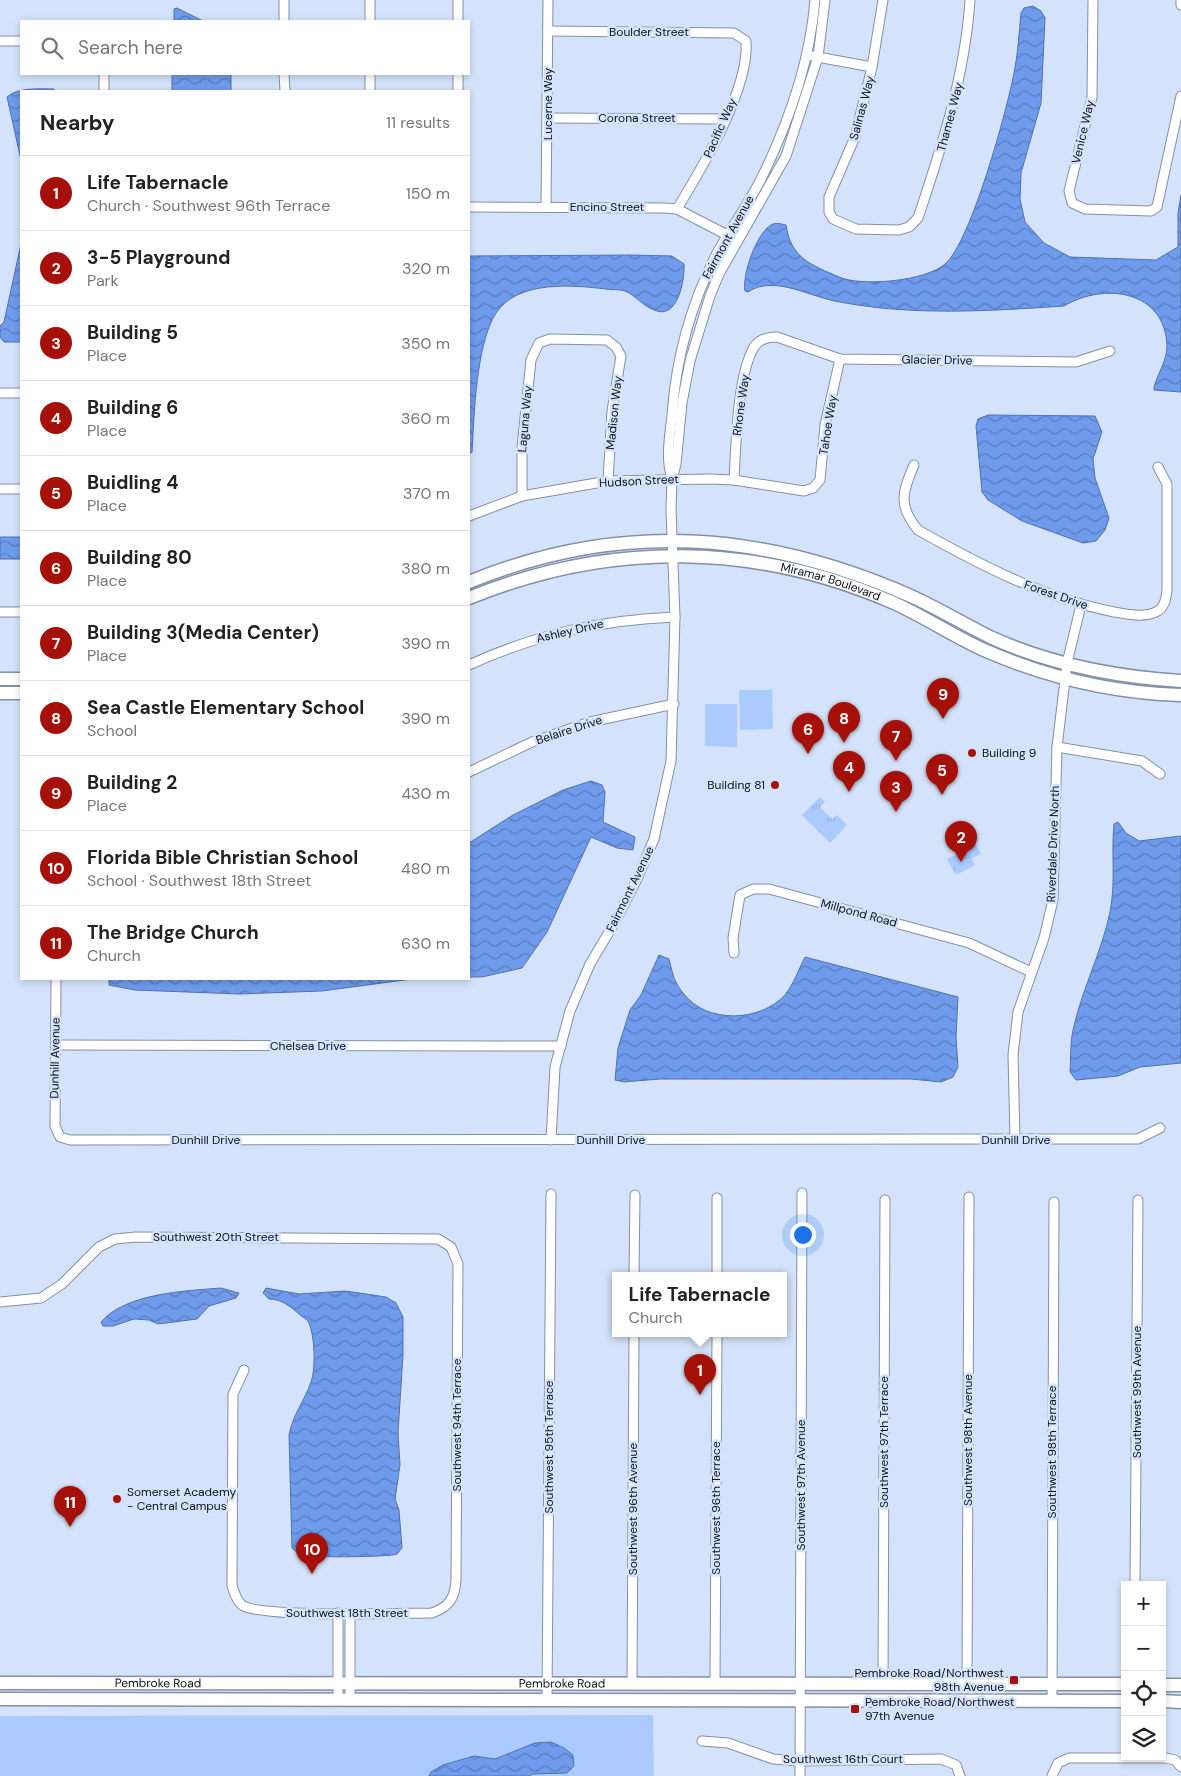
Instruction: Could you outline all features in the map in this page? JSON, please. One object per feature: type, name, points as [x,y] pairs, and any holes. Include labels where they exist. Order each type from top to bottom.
[{"type":"main road","name":"Miramar Boulevard","points":[[470,582],[527,561],[576,549],[673,540],[724,542],[821,562],[914,597],[1015,647],[1067,663],[1113,673],[1181,681]]},
{"type":"main road","name":"Miramar Boulevard","points":[[470,598],[533,575],[614,559],[673,556],[719,557],[753,561],[824,577],[895,604],[983,649],[1065,679],[1130,692],[1181,695]]},
{"type":"main road","points":[[0,679],[20,679]]},
{"type":"main road","points":[[0,693],[20,693]]},
{"type":"main road","name":"Pembroke Road","points":[[0,1683],[344,1684],[548,1682],[632,1684],[1121,1684]]},
{"type":"main road","points":[[48,1683],[48,1699]]},
{"type":"main road","points":[[1166,1685],[1181,1685]]},
{"type":"main road","name":"Pembroke Road","points":[[0,1699],[344,1698],[1121,1701]]},
{"type":"main road","points":[[1166,1701],[1181,1702]]},
{"type":"street","points":[[284,0],[284,20]]},
{"type":"street","points":[[370,0],[370,20]]},
{"type":"street","points":[[458,0],[458,20]]},
{"type":"street","name":"Lucerne Way","points":[[546,207],[549,118],[548,0]]},
{"type":"street","name":"Fairmont Avenue","points":[[672,479],[667,464],[674,378],[680,352],[705,276],[761,178],[781,133],[807,55],[815,0]]},
{"type":"street","name":"Fairmont Avenue","points":[[551,1140],[555,1068],[579,986],[629,896],[654,839],[671,760],[675,617],[672,479],[676,464],[682,403],[690,361],[710,296],[738,241],[786,156],[818,57],[825,0]]},
{"type":"street","name":"Salinas Way","points":[[829,212],[829,197],[855,137],[872,67],[883,0]]},
{"type":"street","name":"Thames Way","points":[[829,212],[833,219],[856,229],[899,230],[909,227],[918,218],[946,136],[963,66],[970,0]]},
{"type":"street","name":"Venice Way","points":[[1093,0],[1092,97],[1069,191],[1072,203],[1085,209],[1151,211],[1157,207],[1181,96]]},
{"type":"street","points":[[1181,0],[1181,5]]},
{"type":"street","name":"Boulder Street","points":[[548,32],[734,33],[746,41]]},
{"type":"street","points":[[0,41],[20,41]]},
{"type":"street","name":"Pacific Way","points":[[677,209],[710,153],[725,119],[748,56],[746,41]]},
{"type":"street","points":[[807,55],[872,67]]},
{"type":"street","points":[[104,75],[104,90]]},
{"type":"street","points":[[284,75],[284,90]]},
{"type":"street","points":[[370,75],[370,90]]},
{"type":"street","points":[[458,75],[458,90]]},
{"type":"street","name":"Corona Street","points":[[549,118],[725,119]]},
{"type":"street","name":"Encino Street","points":[[470,207],[677,209],[738,241]]},
{"type":"street","name":"Glacier Drive","points":[[766,337],[777,337],[840,360],[1076,362],[1110,351]]},
{"type":"street","name":"Rhone Way","points":[[734,480],[741,393],[754,345],[766,337]]},
{"type":"street","name":"Madison Way","points":[[540,343],[550,339],[608,340],[616,347],[621,356],[612,411],[608,482]]},
{"type":"street","name":"Laguna Way","points":[[522,496],[522,447],[526,395],[531,360],[540,343]]},
{"type":"street","name":"Tahoe Way","points":[[813,488],[820,480],[825,425],[840,360]]},
{"type":"street","points":[[0,393],[20,393]]},
{"type":"street","name":"Forest Drive","points":[[914,465],[904,488],[904,503],[908,518],[918,530],[1023,584],[1081,605],[1130,615],[1146,615],[1157,612],[1164,604],[1167,590],[1167,484],[1158,467]]},
{"type":"street","name":"Hudson Street","points":[[470,516],[522,496],[608,482],[672,479],[734,480],[804,491],[813,488]]},
{"type":"street","points":[[0,489],[20,489]]},
{"type":"street","name":"Riverdale Drive North","points":[[1015,1140],[1013,1055],[1018,1012],[1044,938],[1053,900],[1057,747],[1067,663],[1081,605]]},
{"type":"street","points":[[0,612],[20,612]]},
{"type":"street","name":"Ashley Drive","points":[[470,665],[508,647],[567,630],[625,619],[675,617]]},
{"type":"street","name":"Belaire Drive","points":[[470,772],[532,742],[590,722],[674,704]]},
{"type":"street","points":[[1057,747],[1142,761],[1160,774]]},
{"type":"street","name":"Millpond Road","points":[[734,953],[733,938],[740,895],[753,888],[769,889],[969,943],[1031,972]]},
{"type":"street","name":"Dunhill Avenue","points":[[56,980],[55,1126],[60,1137]]},
{"type":"street","name":"Chelsea Drive","points":[[56,1045],[561,1046]]},
{"type":"street","name":"Dunhill Drive","points":[[60,1137],[70,1140],[1138,1139],[1160,1128]]},
{"type":"street","name":"Southwest 97th Avenue","points":[[800,1776],[802,1193]]},
{"type":"street","name":"Southwest 95th Terrace","points":[[547,1699],[551,1194]]},
{"type":"street","points":[[634,1272],[635,1195]]},
{"type":"street","name":"Southwest 98th Avenue","points":[[967,1684],[969,1197]]},
{"type":"street","points":[[717,1198],[717,1272]]},
{"type":"street","name":"Southwest 97th Terrace","points":[[883,1684],[884,1200]]},
{"type":"street","name":"Southwest 99th Avenue","points":[[1135,1581],[1138,1200]]},
{"type":"street","name":"Southwest 98th Terrace","points":[[1052,1702],[1054,1202]]},
{"type":"street","name":"Southwest 20th Street","points":[[0,1302],[41,1298],[62,1284],[99,1247],[115,1239],[136,1237],[438,1239],[451,1246]]},
{"type":"street","name":"Southwest 94th Terrace","points":[[450,1602],[456,1592],[458,1264],[451,1246]]},
{"type":"street","name":"Southwest 96th Avenue","points":[[632,1684],[634,1337]]},
{"type":"street","name":"Southwest 96th Terrace","points":[[715,1683],[717,1337]]},
{"type":"street","name":"Southwest 18th Street","points":[[244,1370],[234,1394],[232,1585],[236,1597],[242,1606],[258,1612],[338,1614],[432,1613],[443,1609],[450,1602]]},
{"type":"street","points":[[338,1614],[344,1684]]},
{"type":"street","points":[[344,1698],[350,1614]]},
{"type":"street","name":"Southwest 16th Court","points":[[702,1741],[728,1743],[772,1759],[800,1761],[941,1759],[956,1765],[960,1776]]},
{"type":"street","points":[[1052,1776],[1058,1763],[1068,1758],[1166,1758],[1175,1760],[1181,1767]]},
{"type":"green space","points":[[739,690],[772,690],[773,729],[740,730]]},
{"type":"green space","points":[[705,704],[737,704],[737,747],[705,746]]},
{"type":"green space","points":[[820,797],[825,802],[820,807],[832,819],[837,815],[847,825],[830,843],[802,815]]},
{"type":"green space","points":[[976,844],[981,854],[972,858],[975,865],[956,875],[947,859]]},
{"type":"green space","points":[[653,1715],[654,1776],[0,1776],[0,1716]]},
{"type":"water","points":[[1033,6],[1041,11],[1045,18],[1041,103],[1021,173],[1020,199],[1025,222],[1044,243],[1070,257],[1156,260],[1178,247],[1178,213],[1181,195],[1181,392],[1154,390],[1167,347],[1164,328],[1156,313],[1145,303],[1130,296],[1114,293],[1097,294],[1064,306],[923,311],[840,302],[781,286],[769,285],[758,287],[748,292],[745,291],[748,265],[755,246],[765,230],[771,225],[778,223],[786,225],[793,246],[804,259],[820,269],[849,280],[863,282],[894,281],[924,275],[945,264],[955,251],[966,230],[987,174],[1014,73],[1021,13],[1024,8]]},
{"type":"water","points":[[177,8],[201,20],[174,20],[174,9]]},
{"type":"water","points":[[172,75],[231,75],[231,90],[172,90]]},
{"type":"water","points":[[54,89],[54,90],[23,90]]},
{"type":"water","points":[[20,91],[20,156],[7,97]]},
{"type":"water","points":[[20,249],[20,342],[4,342],[0,337],[0,326],[4,322]]},
{"type":"water","points":[[470,256],[672,256],[684,264],[684,271],[678,297],[669,310],[662,312],[646,306],[623,290],[578,286],[546,287],[532,290],[506,302],[496,313],[489,326],[484,343],[477,381],[472,452],[470,453]]},
{"type":"water","points":[[988,415],[1095,416],[1102,432],[1093,459],[1095,478],[1109,518],[1105,530],[1096,541],[1083,543],[1022,521],[988,500],[982,492],[976,426],[978,419]]},
{"type":"water","points":[[0,537],[20,537],[20,559],[0,559]]},
{"type":"water","points":[[591,781],[602,785],[605,792],[603,822],[635,837],[633,850],[617,848],[591,837],[547,932],[522,968],[482,977],[470,977],[470,842],[513,815],[563,790]]},
{"type":"water","points":[[1118,822],[1126,833],[1139,841],[1181,836],[1181,1063],[1140,1067],[1118,1076],[1076,1080],[1070,1072],[1071,1043],[1082,997],[1107,926],[1110,912],[1113,889],[1114,824]]},
{"type":"water","points":[[659,955],[669,959],[675,981],[694,1004],[706,1011],[719,1015],[734,1016],[748,1014],[774,1004],[788,991],[805,957],[958,997],[956,1037],[958,1067],[953,1077],[941,1082],[911,1079],[660,1079],[624,1082],[615,1080],[618,1048],[630,1010],[641,995]]},
{"type":"water","points":[[109,980],[404,980],[322,991],[239,994],[135,990],[109,985]]},
{"type":"water","points":[[221,1288],[239,1293],[236,1298],[209,1306],[197,1319],[158,1324],[149,1320],[134,1319],[113,1326],[103,1326],[101,1322],[112,1312],[140,1299],[174,1292]]},
{"type":"water","points":[[266,1288],[299,1294],[345,1291],[386,1297],[396,1303],[403,1317],[403,1354],[398,1433],[400,1465],[395,1499],[399,1510],[402,1548],[397,1554],[334,1557],[308,1556],[301,1555],[292,1548],[289,1435],[293,1421],[313,1376],[313,1343],[308,1321],[285,1304],[269,1299],[263,1293]]},
{"type":"water","points":[[551,1742],[573,1755],[574,1766],[567,1773],[533,1774],[529,1776],[429,1776],[431,1772],[443,1765],[474,1756],[495,1759],[535,1743]]},
{"type":"place","name":"Building 2","points":[[943,719]]},
{"type":"place","name":"Sea Castle Elementary School","points":[[844,743]]},
{"type":"place","name":"Building 9","points":[[972,753]]},
{"type":"place","name":"Building 80","points":[[808,754]]},
{"type":"place","name":"Building 3(Media Center)","points":[[896,761]]},
{"type":"place","name":"Building 81","points":[[775,785]]},
{"type":"place","name":"Building 6","points":[[849,792]]},
{"type":"place","name":"Buidling 4","points":[[942,795]]},
{"type":"place","name":"Building 5","points":[[896,812]]},
{"type":"place","name":"3-5 Playground","points":[[961,862]]},
{"type":"place","name":"Life Tabernacle","points":[[700,1395]]},
{"type":"place","name":"Somerset Academy - Central Campus","points":[[117,1499]]},
{"type":"place","name":"The Bridge Church","points":[[70,1527]]},
{"type":"place","name":"Florida Bible Christian School","points":[[312,1574]]},
{"type":"place","name":"Pembroke Road/Northwest 98th Avenue","points":[[1014,1680]]},
{"type":"place","name":"Pembroke Road/Northwest 97th Avenue","points":[[855,1709]]}]
